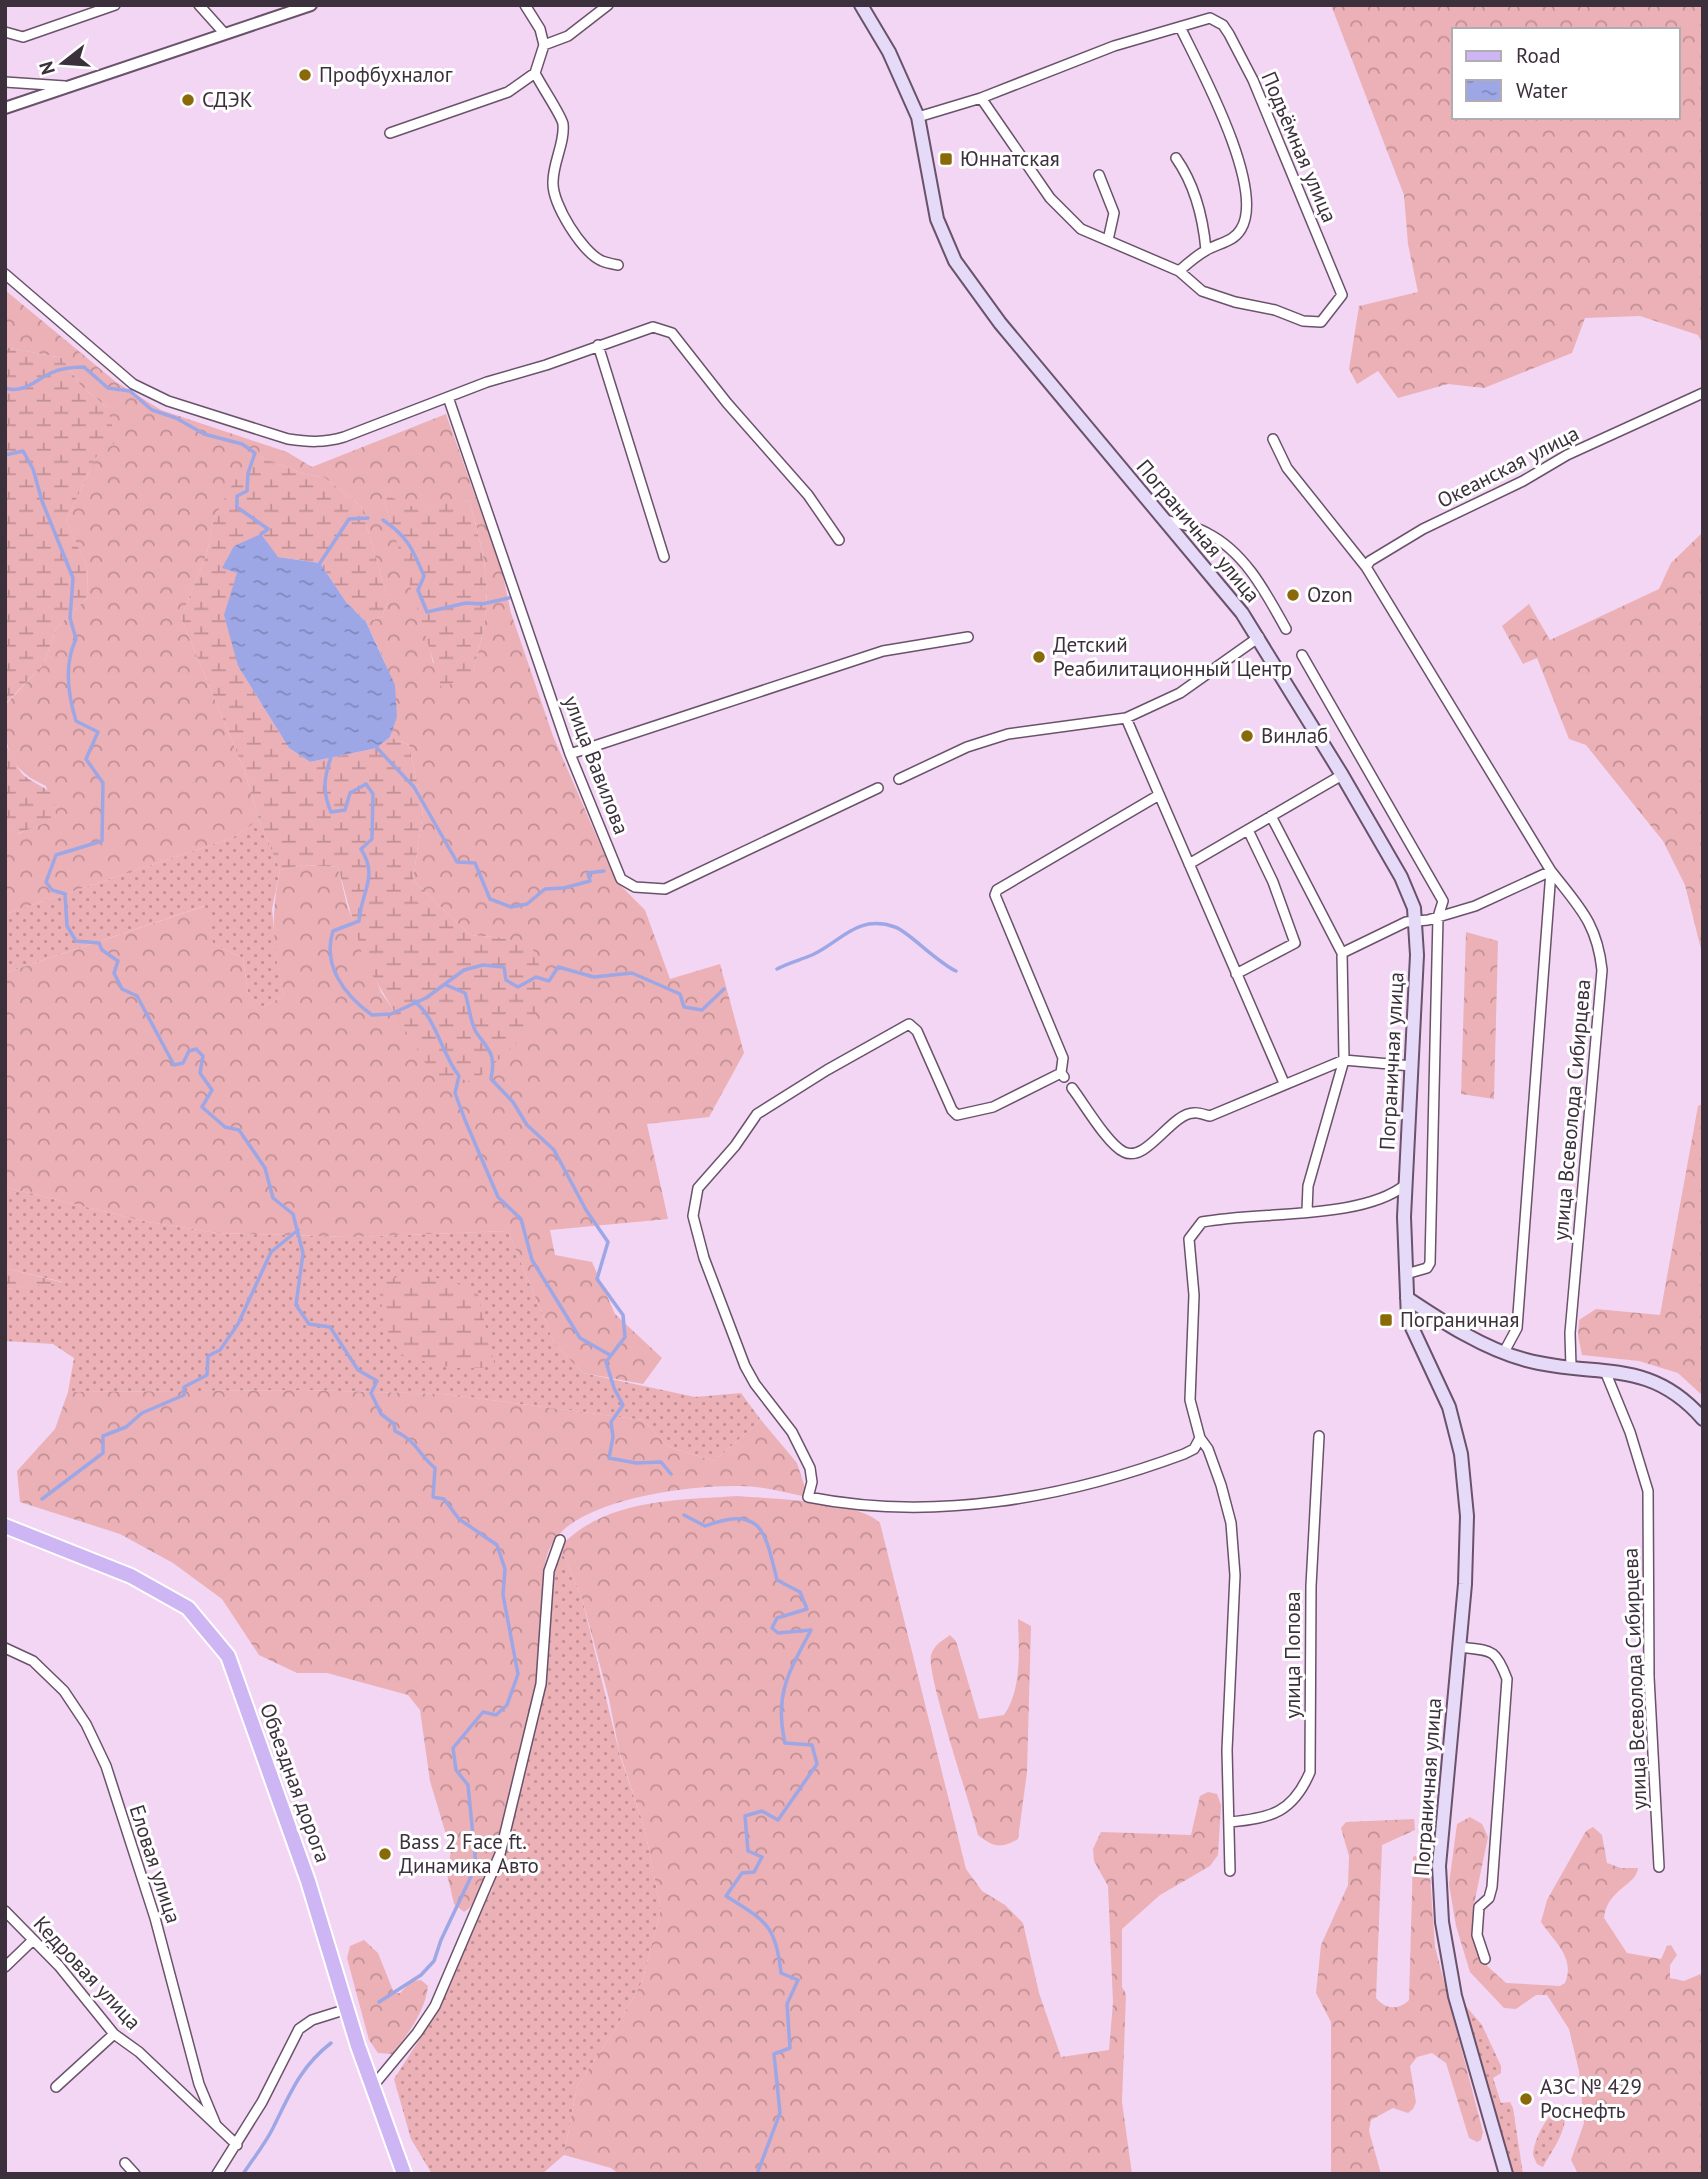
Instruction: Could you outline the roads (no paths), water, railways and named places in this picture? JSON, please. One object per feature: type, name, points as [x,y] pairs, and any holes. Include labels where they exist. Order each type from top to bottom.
[{"type":"main road","name":"Пограничная улица","points":[[861,5],[889,52],[918,117],[937,219],[955,261],[1000,323],[1222,586],[1259,637],[1401,877],[1416,921],[1405,1185],[1408,1298],[1412,1330],[1449,1407],[1466,1481],[1467,1551],[1439,1866],[1442,1922],[1455,1996],[1506,2174]]},
{"type":"main road","points":[[1408,1298],[1504,1352],[1524,1360],[1643,1377],[1667,1387],[1703,1419]]},
{"type":"main road","name":"Объездная дорога","points":[[5,1527],[131,1576],[188,1608],[228,1656],[308,1881],[347,2009],[404,2174]]},
{"type":"street","points":[[5,32],[23,37],[115,5]]},
{"type":"street","points":[[199,5],[225,33]]},
{"type":"street","points":[[5,107],[311,5]]},
{"type":"street","points":[[390,134],[508,92],[535,73],[544,46],[540,29],[525,5]]},
{"type":"street","points":[[544,46],[568,36],[608,5]]},
{"type":"street","name":"Подъёмная улица","points":[[918,117],[981,99],[1115,46],[1210,18],[1223,25],[1253,80],[1342,295],[1321,322],[1303,321],[1275,310],[1235,302],[1202,291],[1179,271]]},
{"type":"street","points":[[981,99],[1064,214],[1081,229],[1179,271],[1206,250],[1240,232],[1248,210],[1248,195],[1227,130],[1180,27]]},
{"type":"street","points":[[535,73],[545,96],[563,120],[564,136],[552,184],[561,214],[601,261],[618,265]]},
{"type":"street","points":[[5,82],[65,86]]},
{"type":"street","points":[[1177,158],[1186,172],[1203,219],[1206,250]]},
{"type":"street","points":[[1098,175],[1114,213],[1108,240]]},
{"type":"street","points":[[5,274],[133,384],[168,401],[288,439],[326,442],[653,327],[671,333],[727,403],[808,495],[839,540]]},
{"type":"street","points":[[598,345],[664,557]]},
{"type":"street","name":"Океанская улица","points":[[1366,571],[1370,561],[1423,529],[1523,481],[1567,456],[1703,393]]},
{"type":"street","name":"улица Вавилова","points":[[448,397],[570,754],[621,879],[635,887],[664,889],[878,788]]},
{"type":"street","name":"улица Всеволода Сибирцева","points":[[1273,439],[1287,468],[1366,571],[1551,872],[1595,930],[1602,970],[1570,1333],[1571,1367]]},
{"type":"street","points":[[1164,519],[1206,531],[1230,547],[1246,565],[1286,629]]},
{"type":"street","points":[[570,754],[883,651],[968,637]]},
{"type":"street","points":[[899,779],[967,747],[1008,734],[1126,718],[1180,693],[1259,637]]},
{"type":"street","points":[[1302,655],[1443,901],[1438,917],[1430,1263],[1427,1268],[1406,1274]]},
{"type":"street","points":[[1126,718],[1284,1083]]},
{"type":"street","points":[[1189,864],[1342,775]]},
{"type":"street","points":[[1159,795],[1034,867],[997,890],[995,895],[1063,1058],[1063,1076],[993,1107],[957,1115],[952,1110],[917,1031],[909,1024],[827,1070],[757,1114],[735,1146],[698,1188],[694,1216],[704,1258],[745,1366],[802,1451],[812,1482],[808,1497],[885,1509],[1062,1492],[1118,1477],[1184,1454],[1194,1448],[1200,1438]]},
{"type":"street","points":[[1270,816],[1342,953],[1344,1060],[1308,1186],[1307,1211]]},
{"type":"street","points":[[1236,974],[1292,948],[1295,943],[1273,882],[1248,830]]},
{"type":"street","points":[[1342,953],[1397,926],[1475,906],[1551,872]]},
{"type":"street","name":"улица Всеволода Сибирцева","points":[[1504,1352],[1517,1328],[1551,872]]},
{"type":"street","points":[[1072,1087],[1114,1143],[1124,1152],[1133,1154],[1143,1150],[1179,1119],[1193,1112],[1210,1116],[1344,1060],[1412,1066]]},
{"type":"street","points":[[1230,1871],[1227,1738],[1235,1576],[1231,1523],[1221,1485],[1208,1449],[1200,1438],[1189,1401],[1194,1295],[1189,1239],[1194,1229],[1202,1222],[1370,1203],[1394,1194],[1405,1185]]},
{"type":"street","name":"улица Всеволода Сибирцева","points":[[1605,1371],[1630,1432],[1648,1491],[1649,1677],[1659,1867]]},
{"type":"street","name":"улица Попова","points":[[1230,1822],[1258,1819],[1297,1799],[1310,1772],[1311,1586],[1319,1436]]},
{"type":"street","points":[[373,2086],[417,2033],[435,2006],[500,1854],[541,1684],[549,1571],[560,1540]]},
{"type":"street","points":[[1459,1647],[1492,1651],[1499,1656],[1507,1679],[1492,1887],[1489,1898],[1479,1907],[1477,1935],[1486,1959]]},
{"type":"street","name":"Еловая улица","points":[[5,1648],[33,1661],[64,1691],[86,1724],[106,1766],[155,1918],[199,2084],[216,2125]]},
{"type":"street","name":"Кедровая улица","points":[[5,1911],[59,1966],[114,2034],[139,2052],[237,2145]]},
{"type":"street","points":[[5,1967],[33,1940]]},
{"type":"street","points":[[216,2174],[262,2102],[299,2029],[312,2020],[347,2009]]},
{"type":"street","points":[[56,2087],[114,2034]]},
{"type":"street","points":[[125,2163],[135,2174]]},
{"type":"water","points":[[261,534],[278,557],[320,563],[346,602],[366,622],[395,685],[397,717],[390,737],[377,748],[310,762],[289,748],[238,666],[224,615],[237,573],[222,568],[234,546]]},
{"type":"waterway","points":[[5,388],[24,388],[55,371],[84,367],[108,388],[130,391],[152,410],[176,418],[204,434],[242,444],[255,453],[248,473],[247,491],[237,496],[237,507],[268,529],[261,534]]},
{"type":"waterway","points":[[5,455],[23,451],[33,469],[42,501],[73,578],[70,618],[76,639],[70,659],[69,690],[76,721],[98,732],[86,759],[103,783],[102,841],[56,855],[46,882],[52,890],[65,894],[67,926],[76,941],[99,943],[102,950],[118,961],[114,973],[122,989],[137,996],[174,1065],[183,1063],[189,1051],[196,1049],[203,1056],[200,1073],[212,1090],[202,1107],[225,1127],[239,1130],[265,1168],[273,1198],[293,1214],[303,1253],[296,1305],[309,1324],[330,1327],[358,1370],[377,1381],[371,1393],[381,1414],[394,1424],[395,1431],[408,1439],[435,1468],[433,1497],[444,1499],[459,1519],[497,1545],[505,1569],[503,1595],[518,1674],[507,1705],[496,1715],[483,1712],[453,1748],[456,1770],[468,1785],[476,1866],[434,1961],[421,1975],[379,2002]]},
{"type":"waterway","points":[[320,563],[349,519],[368,518]]},
{"type":"waterway","points":[[383,520],[404,538],[416,558],[424,576],[418,590],[427,612],[466,603],[482,604],[509,598]]},
{"type":"waterway","points":[[377,748],[414,787],[457,862],[475,863],[490,899],[511,907],[527,904],[545,889],[564,888],[590,881],[588,873],[604,871]]},
{"type":"waterway","points":[[331,757],[325,784],[331,812],[345,810],[350,793],[366,784],[373,794],[372,839],[361,849],[369,868],[369,876],[359,921],[333,931],[330,944],[333,967],[344,989],[372,1015],[391,1014],[426,998],[464,970],[483,965],[504,967],[506,980],[518,987],[536,977],[549,981],[558,967],[594,977],[632,973],[680,994],[684,1007],[702,1010],[724,989]]},
{"type":"waterway","points":[[777,969],[812,955],[860,926],[882,924],[907,934],[956,971]]},
{"type":"waterway","points":[[446,985],[465,993],[474,1028],[492,1058],[491,1079],[513,1102],[527,1125],[554,1150],[586,1210],[608,1242],[597,1279],[623,1315],[625,1337],[606,1362],[614,1388],[623,1405],[611,1422],[613,1437],[609,1458],[636,1463],[661,1462],[671,1474]]},
{"type":"waterway","points":[[414,1001],[428,1017],[459,1076],[455,1093],[465,1120],[498,1197],[521,1219],[532,1260],[580,1338],[610,1355]]},
{"type":"waterway","points":[[42,1499],[103,1453],[103,1436],[126,1427],[142,1413],[184,1395],[184,1387],[207,1375],[208,1356],[220,1350],[238,1324],[271,1252],[298,1230]]},
{"type":"waterway","points":[[684,1515],[705,1526],[739,1519],[750,1521],[758,1527],[769,1548],[777,1580],[800,1592],[807,1609],[777,1618],[772,1628],[778,1633],[811,1630],[790,1671],[781,1711],[785,1743],[812,1745],[817,1764],[778,1820],[762,1811],[745,1816],[748,1851],[762,1857],[754,1872],[742,1873],[726,1896],[759,1918],[766,1926],[776,1944],[781,1973],[798,1980],[787,2004],[790,2048],[774,2054],[780,2113],[757,2174]]},
{"type":"waterway","points":[[243,2174],[270,2134],[304,2071],[331,2043]]},
{"type":"place","name":"Профбухналог","points":[[305,75]]},
{"type":"place","name":"СДЭК","points":[[188,100]]},
{"type":"place","name":"Юннатская","points":[[946,159]]},
{"type":"place","name":"Ozon","points":[[1293,595]]},
{"type":"place","name":"Детский Реабилитационный Центр","points":[[1039,657]]},
{"type":"place","name":"Винлаб","points":[[1247,736]]},
{"type":"place","name":"Пограничная","points":[[1386,1320]]},
{"type":"place","name":"Bass 2 Face ft. Динамика Авто","points":[[385,1854]]},
{"type":"place","name":"АЗС № 429 Роснефть","points":[[1526,2099]]}]
